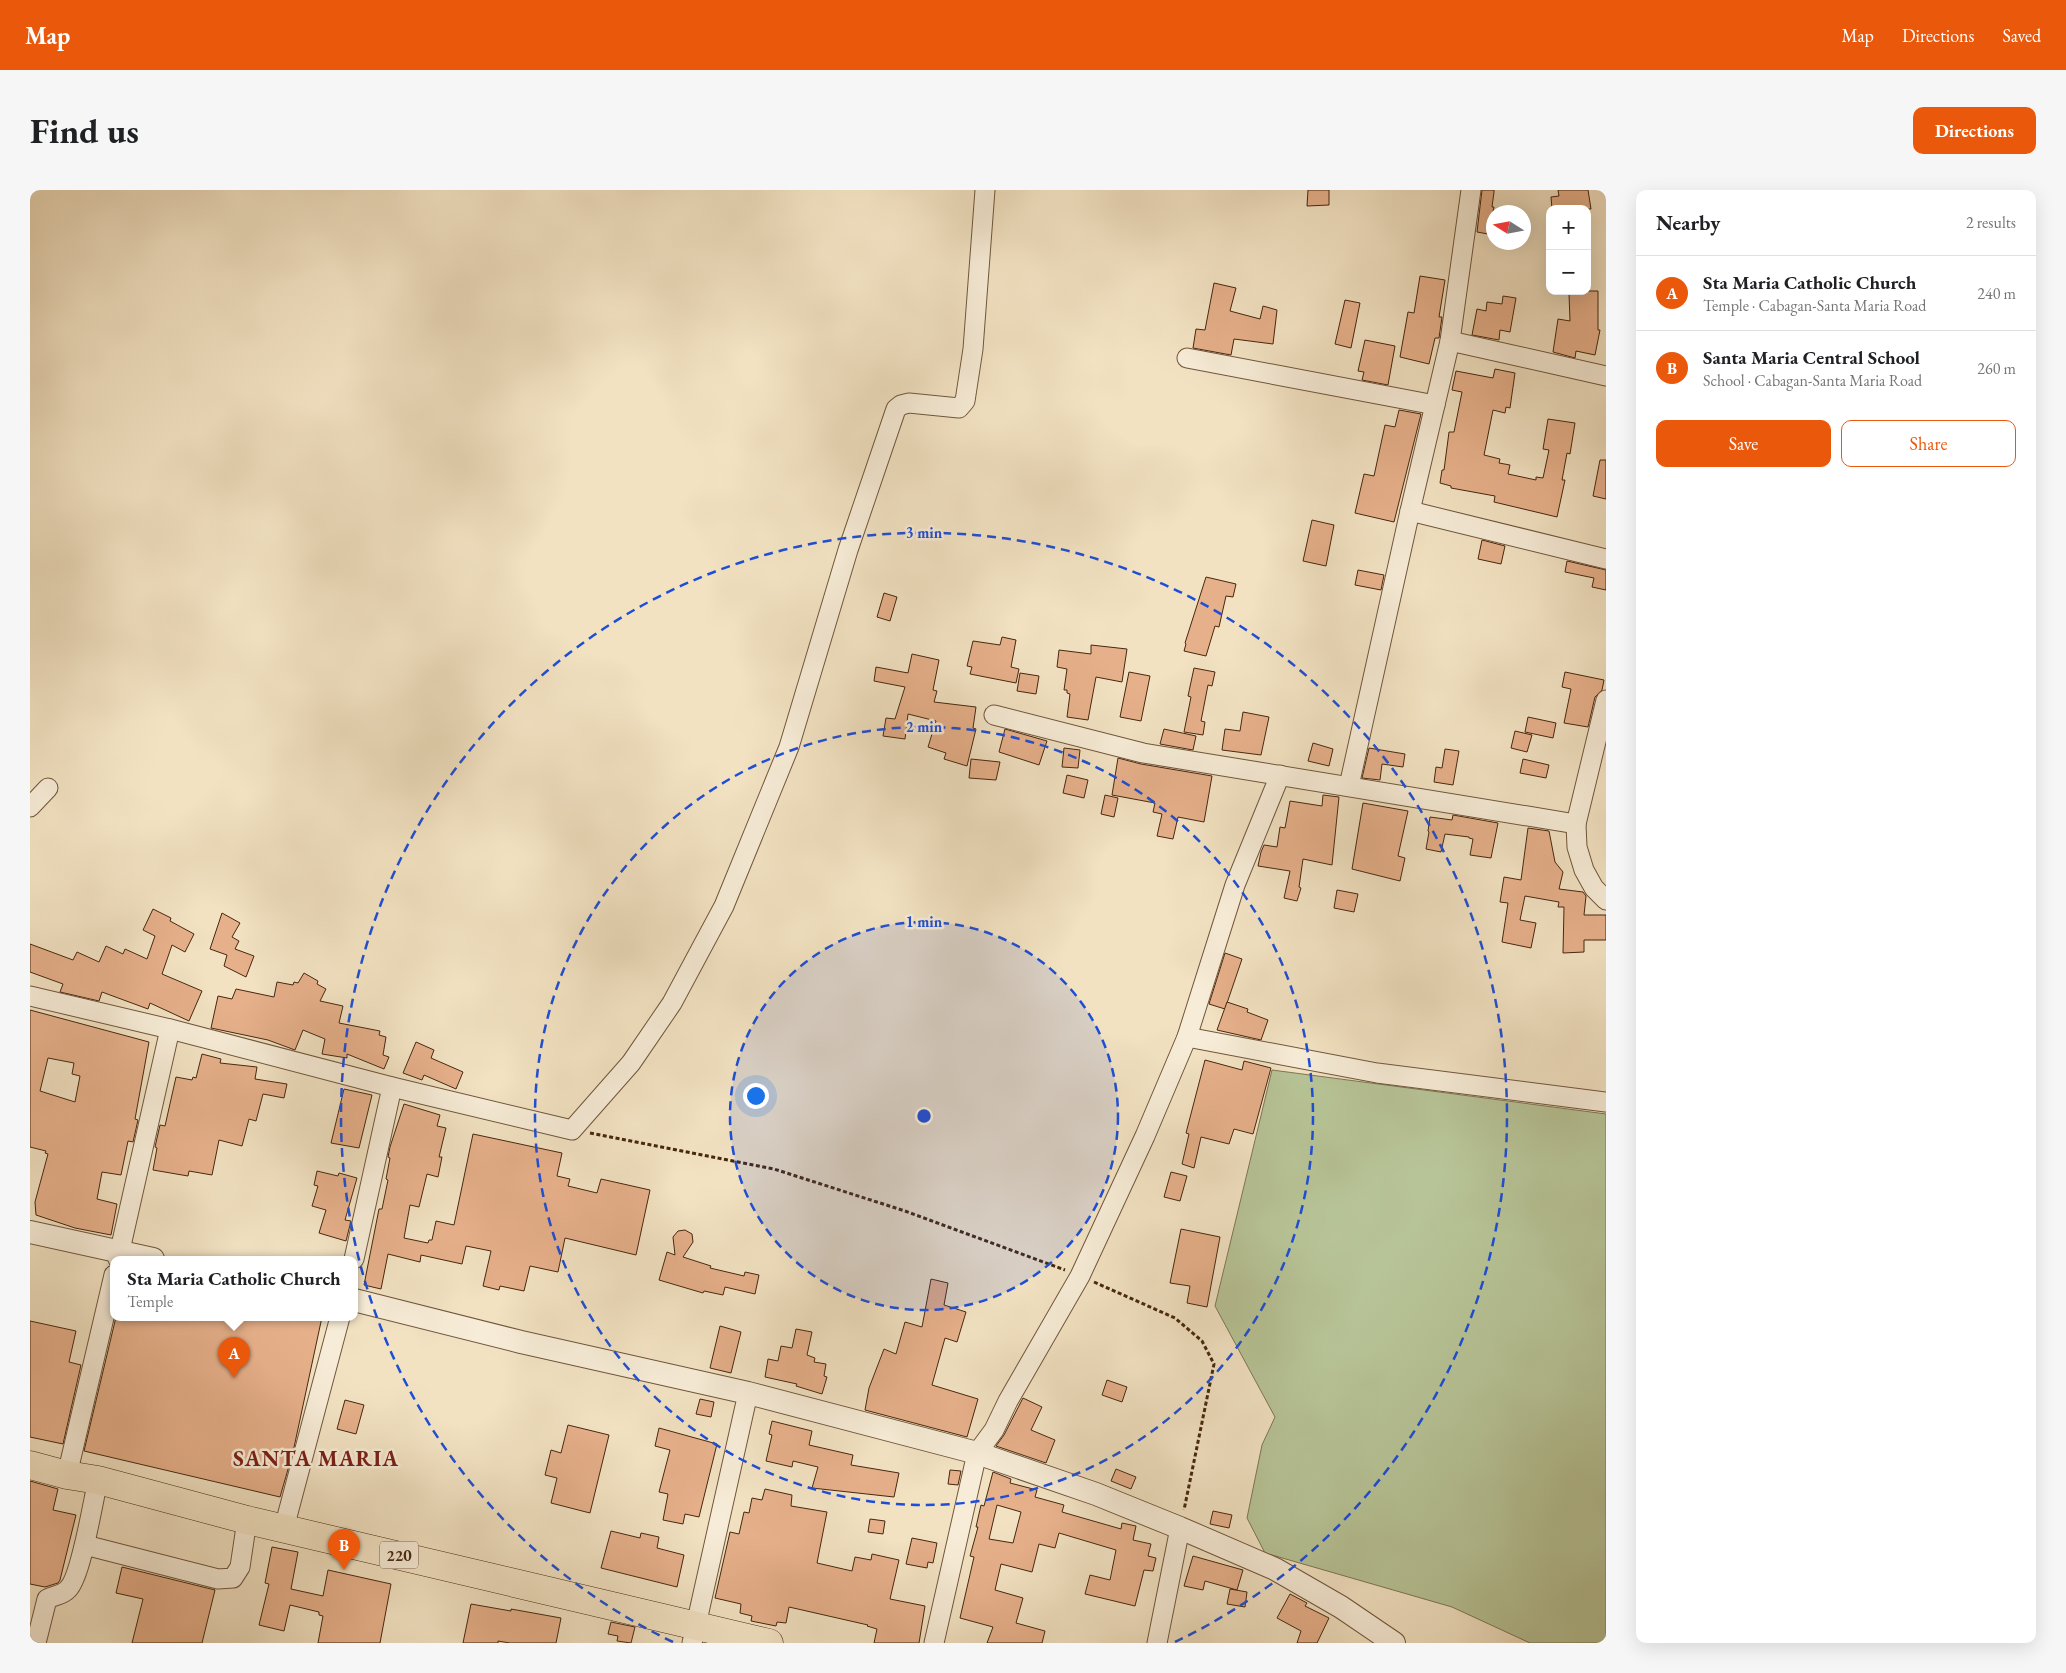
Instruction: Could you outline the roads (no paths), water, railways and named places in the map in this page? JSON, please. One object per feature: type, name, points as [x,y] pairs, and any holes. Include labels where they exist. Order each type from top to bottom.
[{"type":"main road","name":"220","points":[[30,1465],[66,1475],[98,1480],[693,1634],[769,1643]]},
{"type":"street","points":[[30,996],[170,1029],[392,1088],[572,1130],[636,1055],[672,1003],[724,906],[789,747],[848,550],[896,409],[901,405],[909,403],[959,408],[965,401],[973,350],[985,190]]},
{"type":"street","points":[[1349,786],[1450,341],[1470,190]]},
{"type":"street","points":[[1450,341],[1606,376]]},
{"type":"street","points":[[1187,358],[1435,405]]},
{"type":"street","points":[[1410,511],[1606,559]]},
{"type":"street","points":[[1606,700],[1598,769],[1576,824],[1576,848],[1584,870],[1594,888],[1606,900]]},
{"type":"street","points":[[994,715],[1143,753],[1576,824]]},
{"type":"street","points":[[934,1643],[977,1453],[994,1430],[1008,1401],[1080,1276],[1145,1136],[1187,1037],[1235,886],[1280,775]]},
{"type":"street","points":[[30,807],[48,788]]},
{"type":"street","points":[[30,1232],[119,1256],[170,1029]]},
{"type":"street","points":[[1187,1037],[1377,1073],[1606,1102]]},
{"type":"street","points":[[355,1256],[392,1088]]},
{"type":"street","points":[[66,1475],[110,1292]]},
{"type":"street","points":[[358,1301],[521,1342],[748,1393],[977,1453],[1096,1494],[1275,1569],[1342,1607],[1394,1643]]},
{"type":"street","points":[[284,1528],[339,1321]]},
{"type":"street","points":[[693,1634],[748,1393]]},
{"type":"street","points":[[36,1643],[47,1599],[62,1594],[72,1585],[85,1545],[98,1480]]},
{"type":"street","points":[[85,1545],[218,1579],[233,1578],[240,1567],[247,1520]]},
{"type":"street","points":[[1157,1643],[1180,1528]]},
{"type":"place","name":"Sta Maria Catholic Church","points":[[234,1378]]},
{"type":"place","name":"Santa Maria Central School","points":[[344,1570]]},
{"type":"district","name":"SANTA MARIA","points":[[316,1458]]}]
